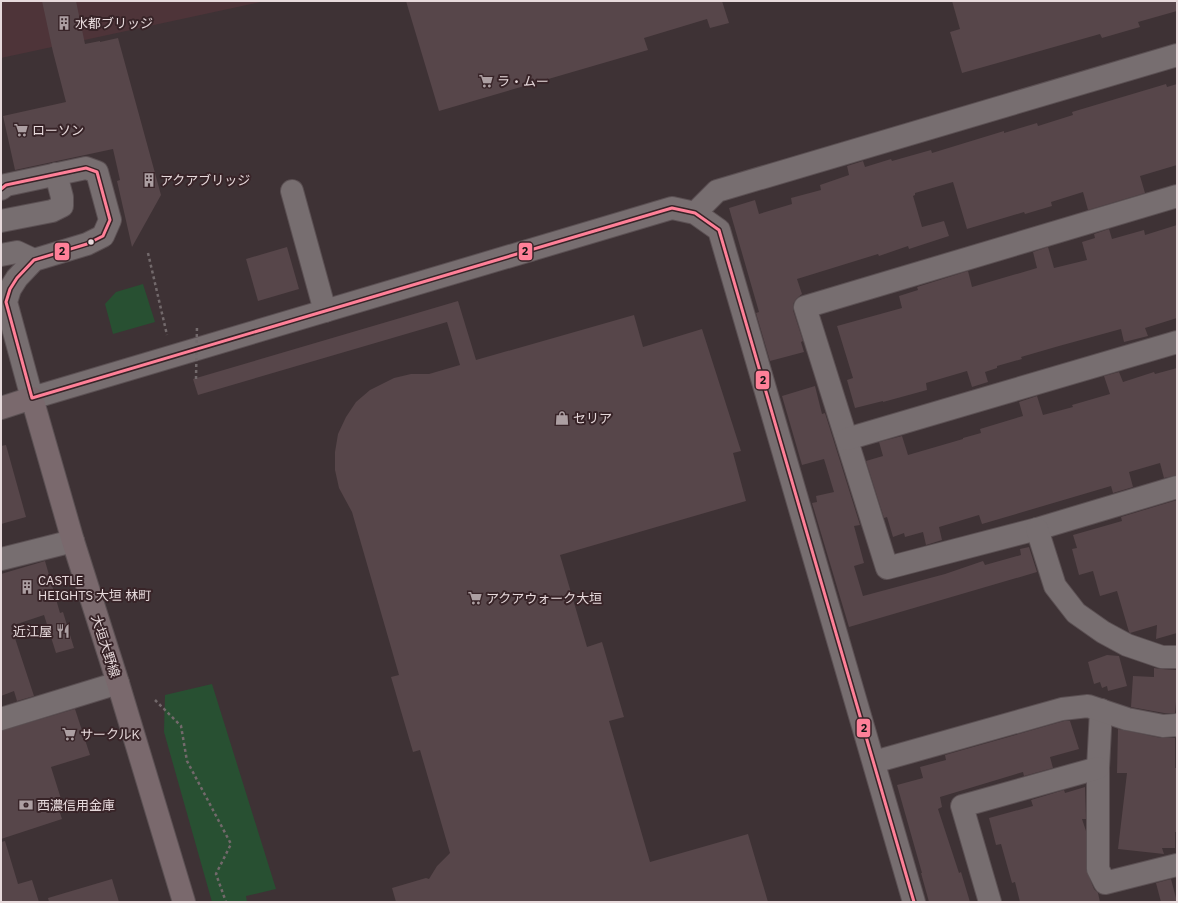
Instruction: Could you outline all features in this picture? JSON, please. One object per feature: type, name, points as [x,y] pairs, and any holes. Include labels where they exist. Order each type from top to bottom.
[{"type":"main road","points":[[1,408],[32,398]]},
{"type":"main road","name":"大垣大野線","points":[[32,398],[73,541],[118,683],[184,902]]},
{"type":"street","points":[[696,213],[717,191],[1177,55]]},
{"type":"street","points":[[1,189],[6,185],[86,168],[96,172],[101,184],[110,220],[103,236],[87,244],[34,260],[17,278],[3,300],[32,398],[672,208],[696,213],[720,230],[914,902]]},
{"type":"street","points":[[1,221],[52,211],[62,206],[62,197],[56,174]]},
{"type":"street","points":[[292,191],[326,311]]},
{"type":"street","points":[[1177,196],[805,307],[887,568],[1037,529],[1177,487]]},
{"type":"street","points":[[1,255],[17,252],[34,260]]},
{"type":"street","points":[[847,439],[1177,342]]},
{"type":"street","points":[[1037,529],[1055,586],[1076,613],[1103,632],[1127,645],[1162,657],[1177,657]]},
{"type":"street","points":[[1,559],[73,541]]},
{"type":"street","points":[[1,719],[118,683]]},
{"type":"street","points":[[874,762],[1062,709],[1088,706],[1127,719],[1163,726],[1177,725]]},
{"type":"street","points":[[1102,710],[1098,768],[1098,869],[1105,883],[1177,865]]},
{"type":"street","points":[[990,902],[962,806],[1098,768]]},
{"type":"path","points":[[148,254],[167,335]]},
{"type":"path","points":[[196,379],[197,326]]},
{"type":"path","points":[[155,700],[181,726],[187,761],[231,844],[216,874],[226,902]]},
{"type":"shaded area","points":[[1,1],[265,1],[1,58]]},
{"type":"green space","points":[[143,284],[155,322],[113,334],[105,304],[116,292]]},
{"type":"green space","points":[[212,684],[276,889],[246,896],[247,902],[212,902],[164,732],[165,695]]},
{"type":"building","points":[[42,1],[76,1],[85,44],[118,38],[161,195],[132,247],[117,181],[120,180],[113,149],[15,170],[3,116],[66,102]]},
{"type":"building","name":"ラ・ムー","points":[[406,1],[722,1],[729,23],[710,28],[707,19],[644,38],[648,50],[439,111]]},
{"type":"building","points":[[952,1],[1177,1],[1177,11],[1138,22],[1140,27],[1102,38],[1100,34],[962,73],[950,32],[960,29]]},
{"type":"building","points":[[1166,84],[1167,87],[1177,84],[1177,165],[1140,176],[1145,193],[1088,210],[1083,192],[1051,202],[1052,206],[1025,214],[1024,212],[967,229],[953,182],[915,193],[913,196],[922,227],[944,221],[949,236],[909,249],[908,246],[879,256],[878,254],[797,279],[802,294],[793,304],[793,310],[803,341],[801,342],[804,352],[770,361],[756,313],[759,312],[729,208],[755,200],[759,214],[792,204],[791,198],[821,190],[820,185],[849,175],[847,166],[863,161],[865,167],[891,159],[892,161],[931,150],[932,153],[1004,131],[1004,133],[1037,123],[1038,126],[1073,115],[1072,112]]},
{"type":"building","points":[[1177,225],[1177,318],[1145,328],[1148,336],[1124,342],[1121,329],[1021,357],[1022,359],[997,366],[997,368],[985,372],[988,382],[972,387],[967,371],[926,383],[927,390],[855,408],[847,380],[853,378],[837,326],[902,308],[899,296],[918,290],[917,287],[968,271],[972,287],[1037,268],[1033,252],[1048,247],[1054,268],[1087,260],[1082,242],[1095,238],[1094,234],[1109,229],[1112,239],[1144,230],[1145,235]]},
{"type":"building","points":[[287,247],[299,289],[258,301],[246,259]]},
{"type":"building","name":"アクアウォーク大垣","points":[[458,301],[476,360],[634,315],[643,347],[702,329],[741,451],[733,453],[746,501],[560,555],[587,647],[602,642],[624,717],[609,721],[650,862],[748,834],[768,902],[396,902],[392,888],[426,878],[429,879],[437,866],[450,853],[420,750],[413,752],[391,677],[399,675],[352,512],[339,488],[335,470],[335,452],[338,434],[346,417],[356,402],[370,390],[394,378],[411,374],[429,374],[460,365],[447,322],[198,395],[193,379]]},
{"type":"building","points":[[1177,368],[1177,475],[1164,478],[1160,463],[1129,472],[1133,487],[1113,493],[1111,486],[982,524],[979,515],[939,527],[942,540],[926,545],[923,532],[905,537],[904,533],[893,537],[887,517],[884,518],[866,461],[883,456],[879,442],[902,436],[908,455],[981,433],[980,429],[1023,416],[1019,402],[1037,396],[1043,415],[1073,407],[1072,405],[1110,394],[1104,376],[1119,372],[1123,382],[1154,372],[1155,374]]},
{"type":"building","points":[[815,386],[822,414],[825,413],[860,525],[854,526],[864,563],[854,566],[863,596],[945,574],[983,561],[985,565],[1021,555],[1020,549],[1029,547],[1037,572],[849,627],[812,503],[817,502],[816,496],[834,492],[824,459],[802,465],[782,396]]},
{"type":"building","points":[[6,445],[26,517],[1,524],[1,446]]},
{"type":"building","points":[[1177,500],[1177,633],[1156,639],[1157,625],[1130,633],[1117,591],[1100,596],[1093,571],[1079,575],[1072,549],[1077,548],[1073,535],[1122,521],[1121,517]]},
{"type":"building","points":[[45,561],[60,613],[63,612],[74,648],[56,653],[44,615],[11,626],[34,696],[17,701],[14,691],[1,696],[1,574]]},
{"type":"building","points":[[1107,655],[1119,656],[1127,686],[1108,691],[1107,686],[1102,688],[1100,682],[1094,684],[1088,662]]},
{"type":"building","points":[[1154,668],[1177,670],[1177,702],[1175,713],[1164,713],[1131,707],[1133,676],[1154,677]]},
{"type":"building","points":[[75,709],[90,755],[51,767],[62,802],[57,804],[62,819],[1,839],[1,731]]},
{"type":"building","points":[[1064,721],[1070,721],[1079,749],[1050,757],[1053,768],[1024,776],[1023,772],[940,797],[942,807],[938,809],[959,873],[961,872],[970,902],[929,902],[897,785],[923,778],[920,767],[946,760],[945,755]]},
{"type":"building","points":[[1118,729],[1161,738],[1175,738],[1175,768],[1177,768],[1177,832],[1175,832],[1175,848],[1162,848],[1164,854],[1118,849],[1127,773],[1117,773]]},
{"type":"building","points":[[1085,787],[1086,819],[1082,819],[1086,831],[1086,869],[1094,889],[1098,893],[1100,902],[1020,902],[1015,882],[1012,883],[1001,844],[996,845],[989,818],[1033,806],[1031,800],[1064,790],[1065,793]]},
{"type":"building","points":[[5,841],[18,884],[32,880],[39,902],[1,902],[1,842]]},
{"type":"building","points":[[112,879],[119,902],[49,902],[48,898]]},
{"type":"building","points":[[1171,879],[1177,902],[1161,902],[1156,883]]},
{"type":"transit line","name":"2","points":[[1,189],[6,185],[86,168],[97,172],[110,220],[103,236],[87,244],[34,260],[17,278],[10,289],[6,302],[32,398],[672,208],[695,213],[719,230],[914,902]]},
{"type":"place","name":"水都ブリッジ","points":[[64,23]]},
{"type":"place","name":"ラ・ムー","points":[[486,81]]},
{"type":"place","name":"ローソン","points":[[21,130]]},
{"type":"place","name":"アクアブリッジ","points":[[149,180]]},
{"type":"place","name":"セリア","points":[[562,418]]},
{"type":"place","name":"CASTLE HEIGHTS 大垣 林町","points":[[27,587]]},
{"type":"place","name":"アクアウォーク大垣","points":[[475,598]]},
{"type":"place","name":"近江屋","points":[[63,631]]},
{"type":"place","name":"サークルK","points":[[69,734]]},
{"type":"place","name":"西濃信用金庫","points":[[26,805]]}]
